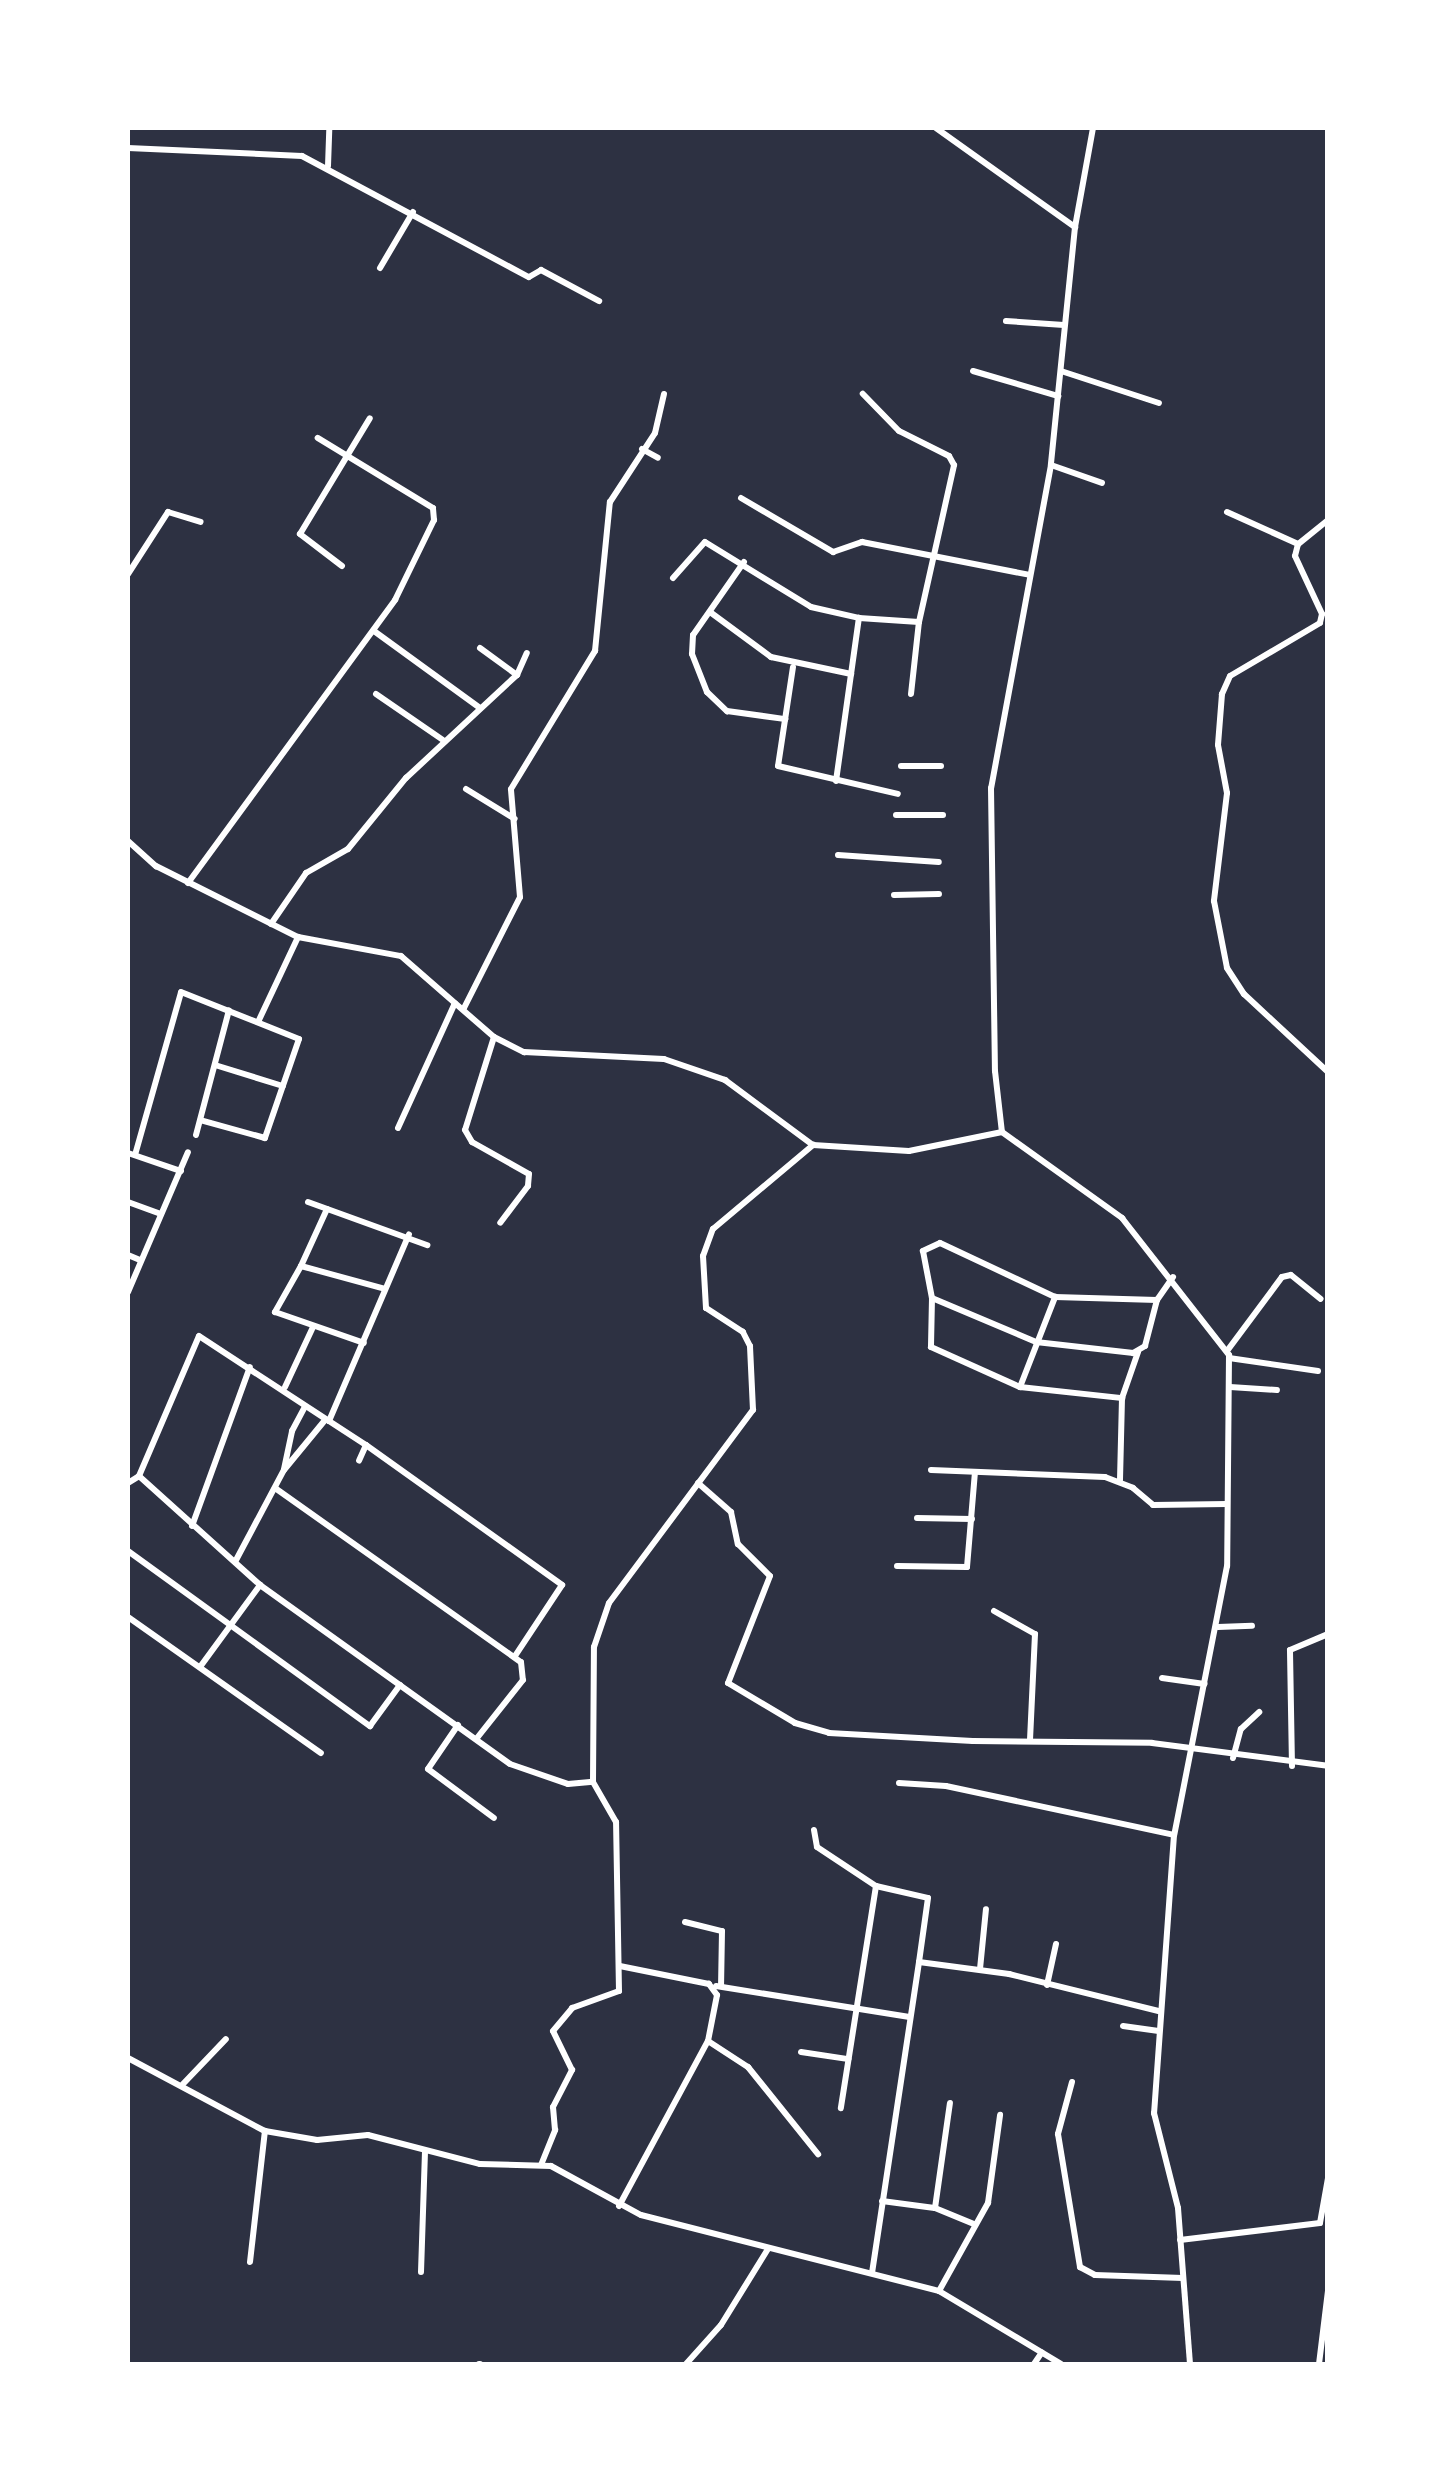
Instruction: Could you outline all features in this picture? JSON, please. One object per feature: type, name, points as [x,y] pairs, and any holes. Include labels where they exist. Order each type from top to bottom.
[{"type":"street","points":[[328,128],[328,167]]},
{"type":"street","points":[[936,128],[1074,227]]},
{"type":"street","points":[[1002,1132],[995,1071],[991,788],[1051,465],[1074,227],[1093,128]]},
{"type":"street","points":[[128,148],[289,153],[328,167],[529,276],[540,270],[599,301]]},
{"type":"street","points":[[1328,194],[1328,208]]},
{"type":"street","points":[[380,268],[413,212]]},
{"type":"street","points":[[1006,322],[1064,325]]},
{"type":"street","points":[[974,371],[1058,396]]},
{"type":"street","points":[[1061,372],[1158,404]]},
{"type":"street","points":[[464,1008],[520,896],[517,773],[595,651],[610,502],[660,423],[664,394]]},
{"type":"street","points":[[862,394],[900,431],[952,458],[919,622],[910,694]]},
{"type":"street","points":[[342,566],[300,534],[370,418]]},
{"type":"street","points":[[188,883],[374,630],[434,514],[318,438]]},
{"type":"street","points":[[642,449],[658,458]]},
{"type":"street","points":[[1051,465],[1102,483]]},
{"type":"street","points":[[741,498],[833,552],[862,542],[934,560],[1030,575]]},
{"type":"street","points":[[128,574],[168,512],[200,522]]},
{"type":"street","points":[[1228,512],[1298,544]]},
{"type":"street","points":[[1328,520],[1298,544],[1295,556],[1322,614],[1320,623],[1230,676],[1216,718],[1227,793],[1215,918],[1227,968],[1244,994],[1328,1072]]},
{"type":"street","points":[[672,578],[700,541],[744,562],[811,607],[859,618],[919,622]]},
{"type":"street","points":[[744,562],[690,643],[707,692],[734,714],[785,720]]},
{"type":"street","points":[[710,612],[794,667],[851,674]]},
{"type":"street","points":[[836,780],[859,618]]},
{"type":"street","points":[[374,630],[480,708]]},
{"type":"street","points":[[480,648],[517,675]]},
{"type":"street","points":[[271,924],[306,873],[348,849],[444,740],[517,675],[527,653]]},
{"type":"street","points":[[794,667],[778,766],[898,794]]},
{"type":"street","points":[[376,694],[444,740]]},
{"type":"street","points":[[901,766],[942,766]]},
{"type":"street","points":[[466,789],[516,820]]},
{"type":"street","points":[[896,815],[943,815]]},
{"type":"street","points":[[128,841],[188,883],[298,936],[332,947],[389,951],[464,1008],[494,1037],[544,1057],[644,1056],[706,1072],[813,1144],[910,1151],[1002,1132],[1122,1218],[1173,1277],[1228,1355],[1227,1504],[1218,1627],[1174,1835],[1159,2011],[1156,2127],[1180,2240],[1190,2364]]},
{"type":"street","points":[[838,855],[939,862]]},
{"type":"street","points":[[894,895],[939,894]]},
{"type":"street","points":[[260,1020],[298,936]]},
{"type":"street","points":[[180,1171],[131,1154],[178,995],[260,1020],[299,1038],[262,1139],[200,1120]]},
{"type":"street","points":[[398,1128],[455,1003]]},
{"type":"street","points":[[196,1135],[229,1010]]},
{"type":"street","points":[[494,1037],[465,1130],[472,1142],[529,1174],[528,1186],[500,1222]]},
{"type":"street","points":[[215,1065],[282,1086]]},
{"type":"street","points":[[541,2165],[555,2130],[553,2107],[572,2070],[553,2032],[572,2008],[618,1994],[616,1822],[593,1782],[596,1634],[624,1577],[753,1410],[750,1346],[743,1332],[706,1308],[703,1256],[713,1229],[813,1144]]},
{"type":"street","points":[[128,1292],[188,1152]]},
{"type":"street","points":[[128,1202],[161,1214]]},
{"type":"street","points":[[308,1202],[409,1234],[427,1244]]},
{"type":"street","points":[[327,1208],[301,1266],[273,1308],[278,1316],[364,1344]]},
{"type":"street","points":[[235,1562],[284,1470],[327,1420],[364,1344],[409,1234]]},
{"type":"street","points":[[1122,1398],[1020,1387],[931,1347],[932,1298],[923,1251],[940,1243],[1055,1297],[1157,1300]]},
{"type":"street","points":[[128,1256],[140,1260]]},
{"type":"street","points":[[301,1266],[385,1288]]},
{"type":"street","points":[[1228,1355],[1282,1277],[1290,1275],[1321,1299]]},
{"type":"street","points":[[1120,1480],[1122,1398],[1157,1300],[1173,1277]]},
{"type":"street","points":[[1020,1387],[1055,1297]]},
{"type":"street","points":[[932,1298],[1036,1342],[1138,1352]]},
{"type":"street","points":[[285,1387],[312,1328]]},
{"type":"street","points":[[128,1483],[139,1476],[192,1340],[203,1336],[285,1387],[305,1408],[366,1445],[562,1585],[515,1656]]},
{"type":"street","points":[[1228,1355],[1318,1370]]},
{"type":"street","points":[[192,1527],[250,1368]]},
{"type":"street","points":[[1230,1387],[1278,1390]]},
{"type":"street","points":[[284,1470],[292,1432],[305,1408]]},
{"type":"street","points":[[358,1461],[366,1445]]},
{"type":"street","points":[[931,1470],[1120,1480],[1154,1505],[1227,1504]]},
{"type":"street","points":[[896,1566],[964,1570],[975,1472]]},
{"type":"street","points":[[139,1476],[260,1585],[523,1771],[568,1784],[593,1782]]},
{"type":"street","points":[[698,1482],[731,1512],[738,1544],[770,1576],[729,1685],[818,1731],[1192,1750],[1292,1766],[1328,1766]]},
{"type":"street","points":[[275,1488],[515,1656],[525,1667],[523,1680],[477,1738]]},
{"type":"street","points":[[917,1518],[972,1519]]},
{"type":"street","points":[[128,1551],[370,1726],[400,1685]]},
{"type":"street","points":[[200,1667],[260,1585]]},
{"type":"street","points":[[994,1611],[1035,1634],[1030,1741]]},
{"type":"street","points":[[128,1616],[320,1753]]},
{"type":"street","points":[[1218,1627],[1252,1626]]},
{"type":"street","points":[[1292,1766],[1290,1650],[1328,1634]]},
{"type":"street","points":[[1162,1678],[1205,1684]]},
{"type":"street","points":[[1234,1758],[1241,1730],[1259,1712]]},
{"type":"street","points":[[458,1724],[427,1768],[494,1818]]},
{"type":"street","points":[[900,1783],[946,1786],[1174,1835]]},
{"type":"street","points":[[814,1830],[817,1847],[876,1886],[928,1898],[872,2273]]},
{"type":"street","points":[[841,2108],[876,1886]]},
{"type":"street","points":[[980,1969],[986,1909]]},
{"type":"street","points":[[619,2206],[708,2041],[724,1934],[685,1922]]},
{"type":"street","points":[[1047,1985],[1056,1944]]},
{"type":"street","points":[[919,1962],[980,1969],[1159,2011]]},
{"type":"street","points":[[619,1965],[718,1986],[910,2017]]},
{"type":"street","points":[[1123,2026],[1159,2031]]},
{"type":"street","points":[[183,2084],[226,2040]]},
{"type":"street","points":[[708,2041],[748,2067],[818,2154]]},
{"type":"street","points":[[801,2052],[848,2058]]},
{"type":"street","points":[[128,2058],[265,2130],[317,2140],[368,2134],[480,2164],[541,2165],[561,2170],[619,2206],[768,2249],[940,2291],[1061,2364]]},
{"type":"street","points":[[1072,2082],[1058,2134],[1080,2267],[1094,2275],[1183,2278]]},
{"type":"street","points":[[935,2208],[950,2104]]},
{"type":"street","points":[[940,2291],[990,2194],[1000,2115]]},
{"type":"street","points":[[250,2262],[265,2130]]},
{"type":"street","points":[[422,2272],[425,2152]]},
{"type":"street","points":[[1180,2240],[1320,2223],[1328,2178]]},
{"type":"street","points":[[882,2201],[935,2208],[974,2224]]},
{"type":"street","points":[[686,2364],[721,2324],[768,2249]]},
{"type":"street","points":[[1319,2364],[1328,2291]]},
{"type":"street","points":[[1034,2364],[1042,2352]]}]
